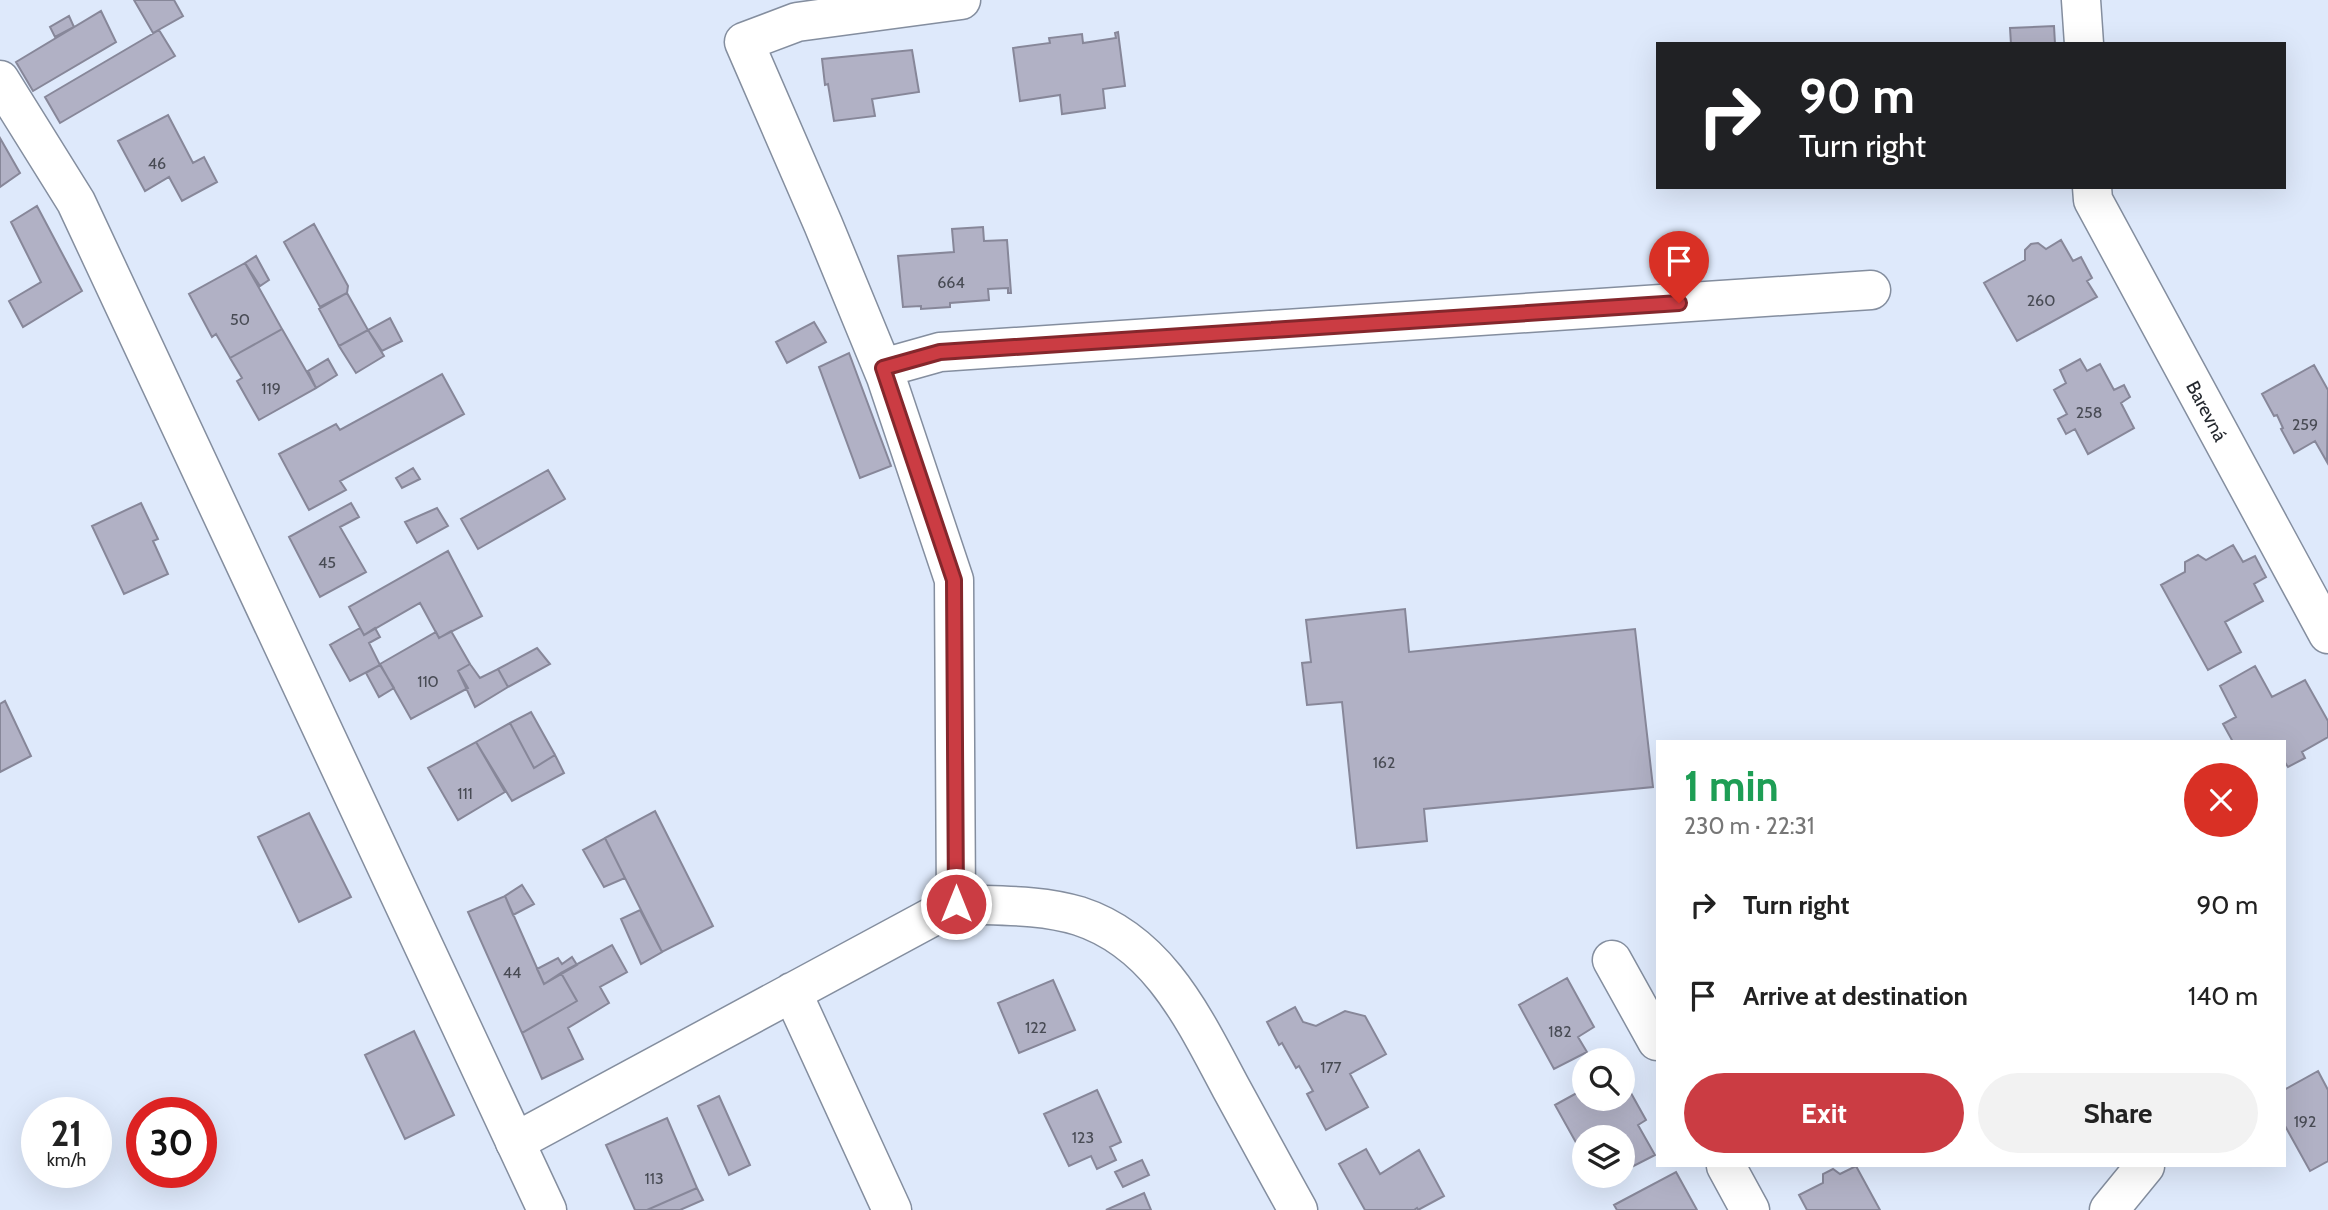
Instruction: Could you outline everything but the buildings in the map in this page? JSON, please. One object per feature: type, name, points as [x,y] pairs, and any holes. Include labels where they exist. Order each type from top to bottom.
[{"type":"street","points":[[956,904],[954,580],[883,368],[744,42],[797,22],[961,0]]},
{"type":"street","points":[[2081,0],[2084,42]]},
{"type":"street","points":[[0,80],[76,202],[547,1210]]},
{"type":"street","name":"Barevná","points":[[2092,189],[2093,200],[2328,634]]},
{"type":"street","points":[[883,368],[940,352],[1871,290]]},
{"type":"street","points":[[515,1142],[956,904],[1029,907],[1079,916],[1112,932],[1148,958],[1183,1000],[1297,1210]]},
{"type":"street","points":[[1612,960],[1656,1039]]},
{"type":"street","points":[[792,992],[892,1210]]},
{"type":"street","points":[[1727,1167],[1750,1210]]},
{"type":"street","points":[[2109,1210],[2144,1167]]},
{"type":"route","points":[[956,904],[954,580],[883,368],[940,352],[1679,303]]}]
